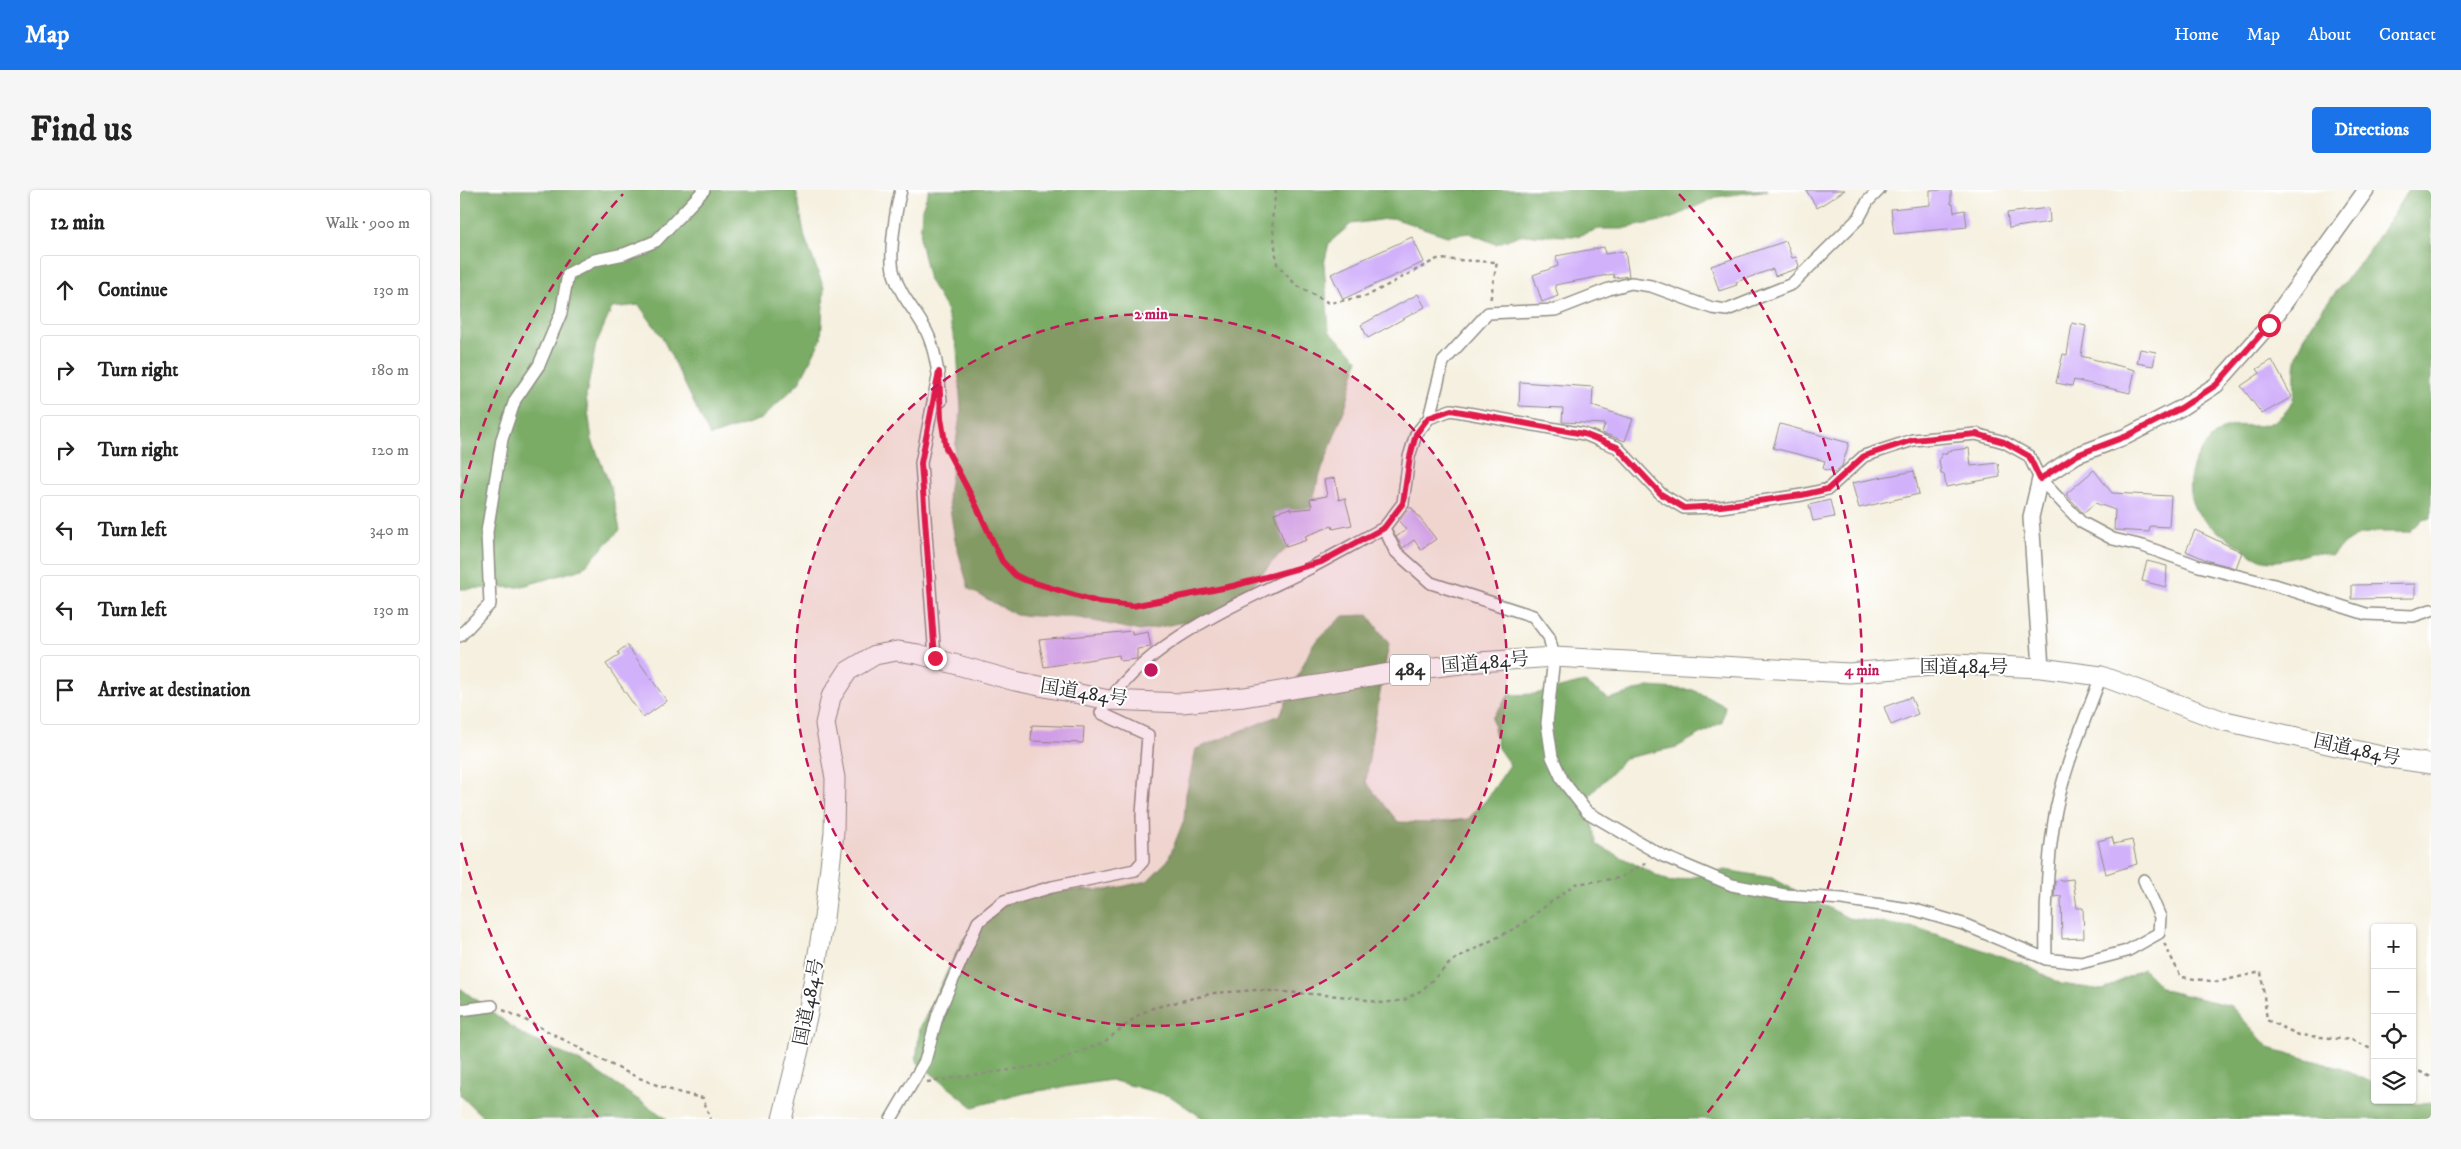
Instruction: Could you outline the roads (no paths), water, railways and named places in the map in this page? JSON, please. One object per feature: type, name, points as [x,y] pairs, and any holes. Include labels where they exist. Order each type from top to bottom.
[{"type":"highway","name":"国道484号","points":[[782,1119],[808,1013],[834,832],[835,778],[825,724],[831,697],[848,671],[875,655],[897,651],[935,658],[1015,681],[1109,700],[1182,703],[1222,700],[1478,662],[1554,657],[1849,673],[1955,664],[2041,668],[2101,676],[2221,720],[2390,758],[2431,764]]},
{"type":"street","points":[[460,636],[490,604],[487,532],[502,439],[515,400],[539,365],[561,313],[568,274],[595,260],[624,254],[656,241],[704,190]]},
{"type":"street","points":[[901,190],[894,215],[893,272],[905,301],[929,336],[939,372],[942,401]]},
{"type":"street","points":[[891,1119],[924,1061],[938,1014],[978,922],[1004,901],[1052,887],[1135,870],[1143,861],[1142,814],[1148,735],[1101,713],[1109,700],[1142,664],[1186,633],[1384,528],[1403,503],[1410,457],[1416,434],[1428,418],[1442,362],[1488,313],[1556,310],[1608,289],[1631,283],[1651,286],[1712,308],[1728,310],[1792,284],[1859,218],[1868,201],[1879,190]]},
{"type":"street","points":[[2041,668],[2031,517],[2037,499],[2040,479],[2077,455],[2127,436],[2181,408],[2216,385],[2269,325],[2366,190]]},
{"type":"street","points":[[935,658],[921,463],[939,372]]},
{"type":"street","points":[[1428,418],[1451,410],[1584,434],[1617,447],[1661,494],[1684,508],[1721,506],[1802,495],[1828,489],[1864,456],[1913,440],[1976,434],[2004,442],[2029,456],[2040,479],[2081,522],[2113,539],[2143,546],[2199,566],[2278,586],[2366,614],[2413,616],[2431,610]]},
{"type":"street","points":[[1384,528],[1395,551],[1431,583],[1532,616],[1549,637],[1554,657],[1547,723],[1552,757],[1563,782],[1587,812],[1661,855],[1732,885],[1785,894],[1842,899],[1915,910],[1963,924],[2046,959],[2081,963],[2127,951],[2159,933],[2160,917],[2144,880]]},
{"type":"street","points":[[2046,959],[2045,916],[2054,821],[2066,772],[2101,676]]},
{"type":"street","points":[[460,1010],[492,1006]]}]
